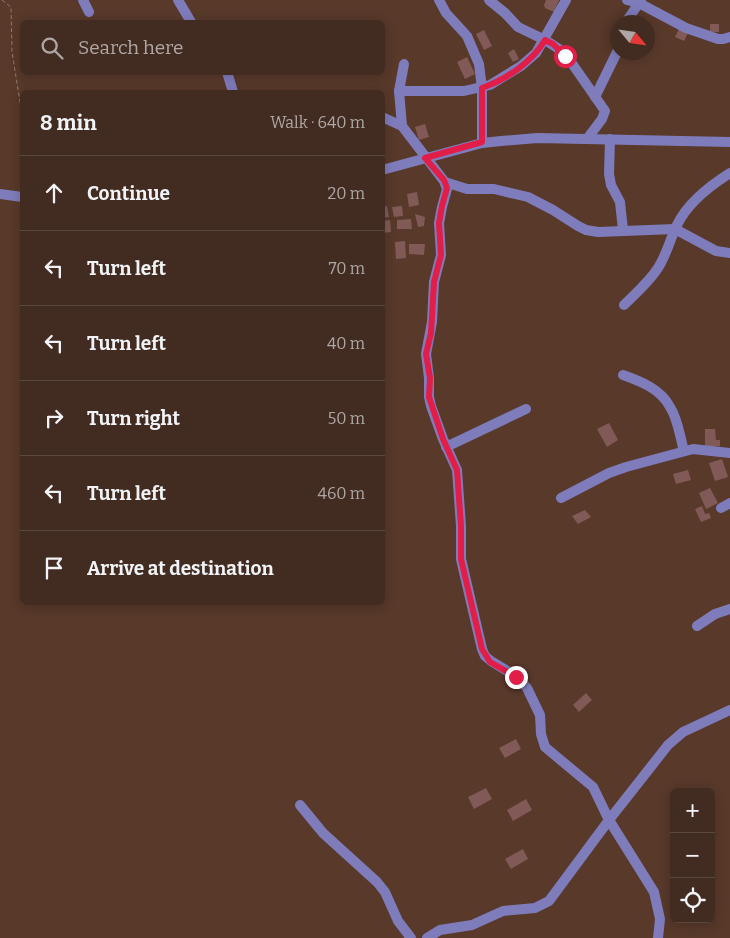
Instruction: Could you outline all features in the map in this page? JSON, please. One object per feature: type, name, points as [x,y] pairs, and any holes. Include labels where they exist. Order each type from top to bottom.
[{"type":"street","points":[[83,0],[89,12]]},
{"type":"street","points":[[178,0],[190,20]]},
{"type":"street","points":[[439,0],[446,13],[467,36],[479,64],[482,88],[482,142]]},
{"type":"street","points":[[489,0],[505,13],[518,28],[553,44],[565,56],[595,97],[604,114],[587,139]]},
{"type":"street","points":[[399,91],[464,91],[482,88],[496,82],[521,66],[536,53],[566,0]]},
{"type":"street","points":[[628,0],[640,2],[686,28],[718,39],[730,37]]},
{"type":"street","points":[[631,15],[640,2]]},
{"type":"street","points":[[595,97],[613,60]]},
{"type":"street","points":[[402,126],[399,91],[404,64]]},
{"type":"street","points":[[227,75],[232,90]]},
{"type":"street","points":[[385,118],[402,126],[445,182],[447,189],[439,223],[441,255],[434,282],[431,333],[425,358],[430,378],[429,397],[431,406],[457,470],[461,559],[485,656],[490,662],[523,682],[540,715],[541,734],[545,747],[593,787],[609,820],[654,892],[660,919],[658,938]]},
{"type":"street","points":[[385,169],[482,142],[537,138],[730,142]]},
{"type":"street","points":[[610,139],[610,182],[620,202],[623,230]]},
{"type":"street","points":[[624,305],[639,291],[658,267],[667,252],[675,229],[684,215],[700,196],[730,173]]},
{"type":"street","points":[[445,182],[467,189],[494,189],[528,197],[586,230],[598,232],[675,229],[716,251],[730,253]]},
{"type":"street","points":[[0,194],[20,197]]},
{"type":"street","points":[[622,375],[650,387],[670,406],[684,451]]},
{"type":"street","points":[[446,446],[526,409]]},
{"type":"street","points":[[561,498],[610,473],[684,451],[703,450],[730,453]]},
{"type":"street","points":[[697,626],[715,614],[730,609]]},
{"type":"street","points":[[427,938],[440,930],[472,925],[504,911],[535,908],[544,905],[555,894],[609,820],[674,739],[682,732],[730,710]]},
{"type":"street","points":[[300,805],[323,833],[377,882],[385,892],[398,921],[411,938]]},
{"type":"path","points":[[2,0],[10,7],[12,52],[20,102]]},
{"type":"building","points":[[546,0],[559,0],[554,12],[545,8]]},
{"type":"building","points":[[710,24],[719,24],[719,32],[710,32]]},
{"type":"building","points":[[679,29],[688,33],[684,41],[675,37]]},
{"type":"building","points":[[484,30],[492,46],[484,50],[476,34]]},
{"type":"building","points":[[514,49],[519,59],[513,62],[508,53]]},
{"type":"building","points":[[467,57],[475,74],[465,79],[457,62]]},
{"type":"building","points":[[425,124],[429,137],[419,140],[415,127]]},
{"type":"building","points":[[417,192],[419,205],[409,207],[407,194]]},
{"type":"building","points":[[385,206],[387,206],[389,217],[385,218]]},
{"type":"building","points":[[402,206],[403,216],[394,217],[392,207]]},
{"type":"building","points":[[415,214],[425,217],[424,226],[418,227]]},
{"type":"building","points":[[411,219],[412,229],[397,229],[397,220]]},
{"type":"building","points":[[390,220],[391,232],[385,233],[385,221]]},
{"type":"building","points":[[405,241],[406,258],[396,259],[395,242]]},
{"type":"building","points":[[409,244],[425,244],[424,255],[409,254]]},
{"type":"building","points":[[609,423],[618,440],[607,447],[597,429]]},
{"type":"building","points":[[705,429],[715,429],[716,440],[720,440],[720,446],[705,447]]},
{"type":"building","points":[[722,459],[728,477],[715,481],[709,463]]},
{"type":"building","points":[[688,470],[691,480],[676,484],[673,474]]},
{"type":"building","points":[[710,488],[718,503],[706,509],[699,493]]},
{"type":"building","points":[[702,506],[705,514],[709,513],[711,518],[701,522],[695,509]]},
{"type":"building","points":[[585,510],[591,517],[578,524],[572,516]]},
{"type":"building","points":[[586,693],[592,700],[579,712],[573,705]]},
{"type":"building","points":[[516,739],[521,749],[505,758],[499,748]]},
{"type":"building","points":[[486,788],[492,799],[474,809],[468,797]]},
{"type":"building","points":[[526,799],[532,810],[513,821],[507,810]]},
{"type":"building","points":[[523,849],[528,859],[511,869],[505,859]]},
{"type":"route","points":[[516,677],[490,662],[482,649],[461,559],[457,470],[443,439],[429,397],[430,378],[426,354],[431,333],[434,282],[441,255],[439,223],[447,188],[444,180],[425,158],[482,142],[482,88],[521,66],[536,53],[545,40],[553,44],[565,56]]}]
